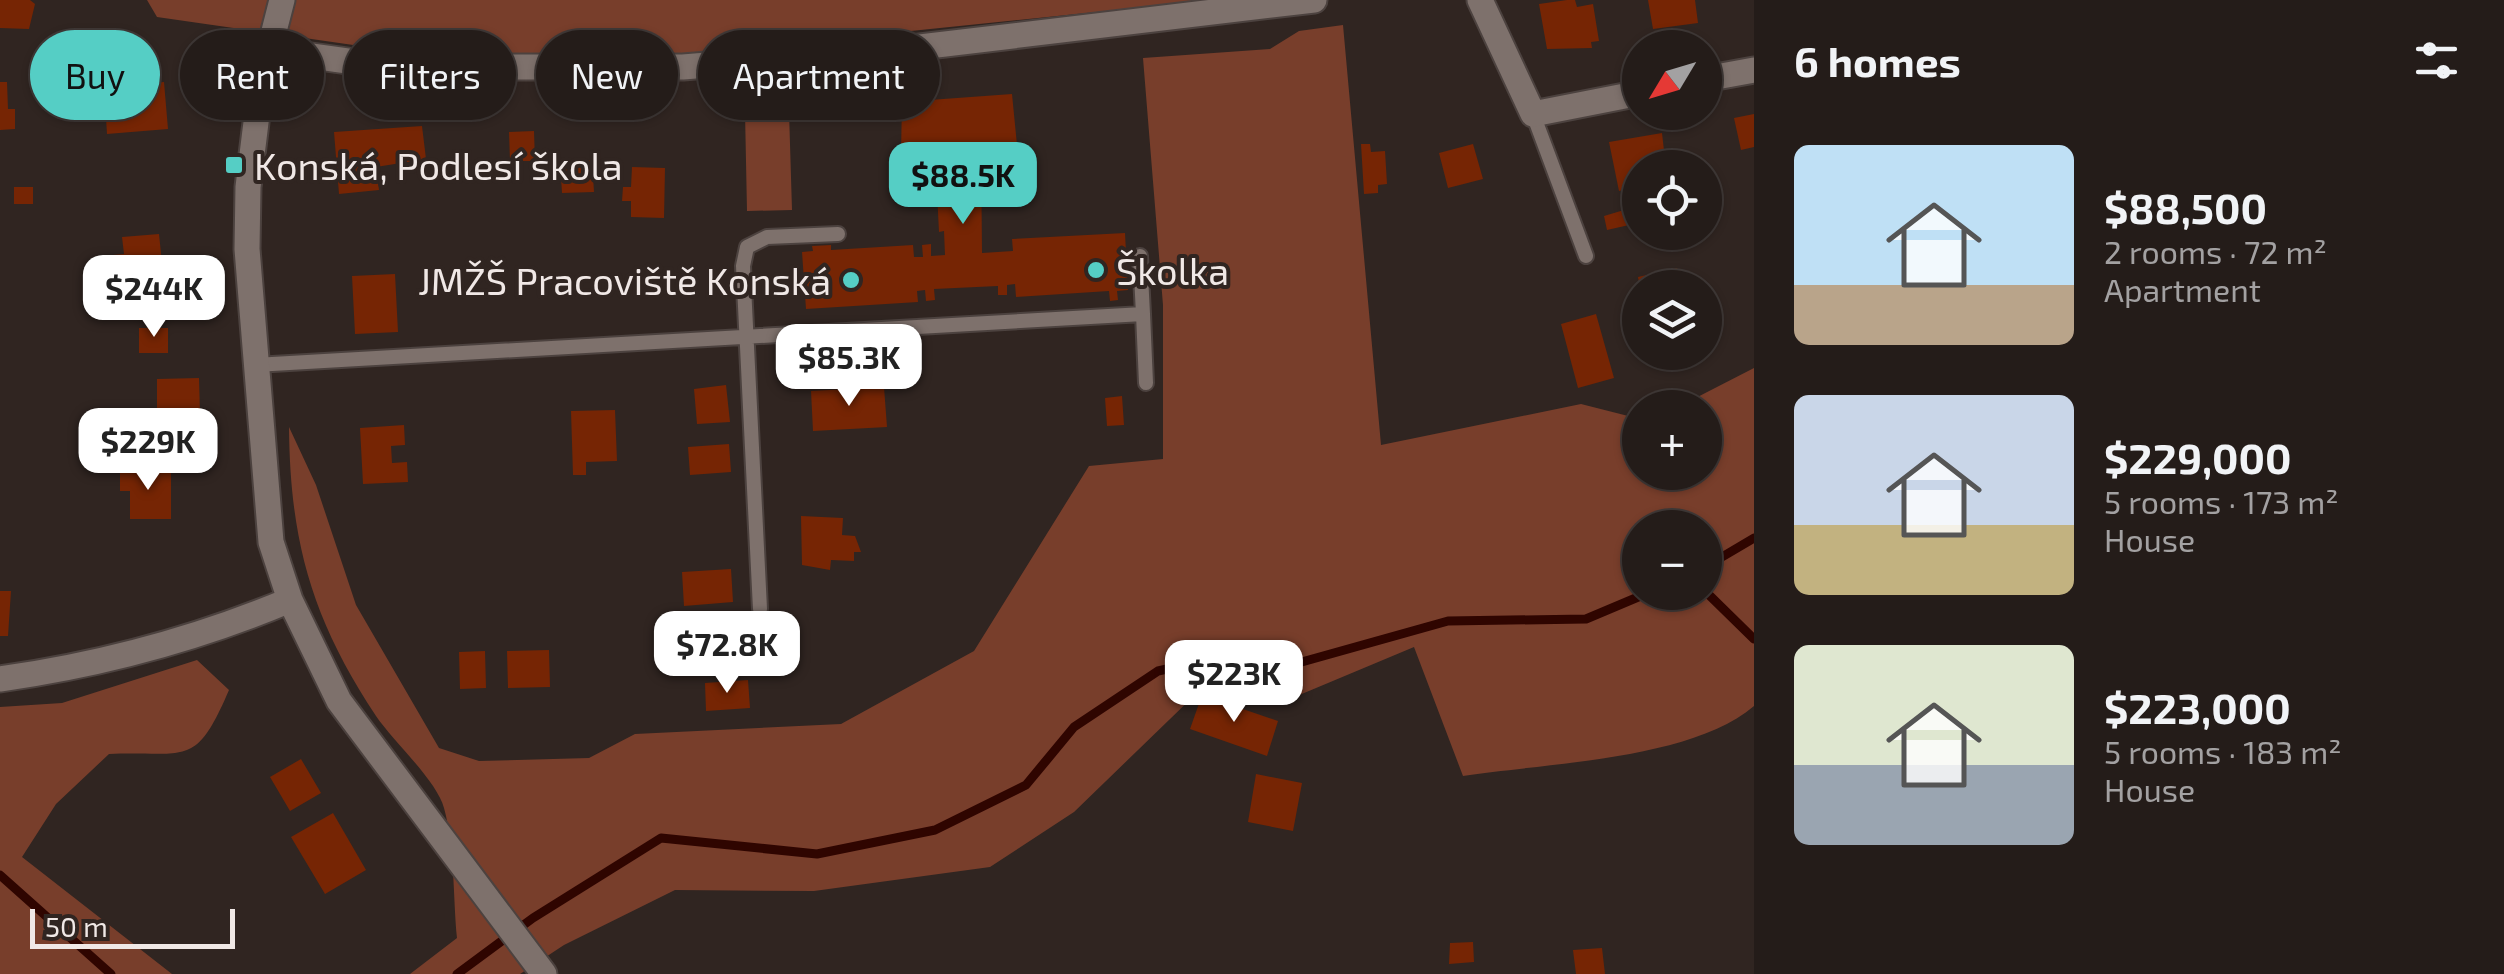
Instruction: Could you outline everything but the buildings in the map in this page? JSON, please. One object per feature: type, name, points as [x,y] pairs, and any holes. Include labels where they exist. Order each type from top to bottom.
[{"type":"street","points":[[274,30],[282,0]]},
{"type":"street","points":[[324,58],[391,67],[683,68],[902,49],[1314,0]]},
{"type":"street","points":[[1480,0],[1533,114],[1622,97]]},
{"type":"street","points":[[1722,77],[1754,70]]},
{"type":"street","points":[[258,120],[248,187],[254,365],[270,542],[290,600],[339,701],[540,968]]},
{"type":"street","points":[[0,680],[48,674],[134,652],[242,620],[290,600]]},
{"type":"lane","points":[[1533,114],[1586,256]]},
{"type":"lane","points":[[760,609],[743,266],[747,247],[767,237],[838,234]]},
{"type":"lane","points":[[1140,256],[1146,383]]},
{"type":"lane","points":[[254,365],[1142,314]]},
{"type":"shaded area","points":[[147,0],[1213,0],[921,30],[698,30],[698,53],[678,55],[678,30],[536,30],[536,54],[516,53],[516,30],[344,30],[344,44],[324,41],[324,30],[248,30],[157,17]]},
{"type":"shaded area","points":[[1343,25],[1381,445],[1581,404],[1622,414],[1622,490],[1722,490],[1722,390],[1711,390],[1754,368],[1754,706],[1727,724],[1656,748],[1463,776],[1414,647],[1285,701],[1201,689],[1074,812],[990,867],[814,891],[675,890],[564,945],[520,974],[410,974],[457,938],[448,823],[433,786],[376,716],[354,680],[321,612],[300,543],[289,427],[316,485],[356,605],[439,748],[479,761],[589,758],[635,734],[841,724],[974,651],[1089,466],[1163,459],[1163,305],[1143,58],[1270,49],[1299,31]]},
{"type":"shaded area","points":[[745,120],[789,120],[792,210],[747,211]]},
{"type":"shaded area","points":[[197,660],[229,690],[207,733],[197,744],[173,753],[109,754],[56,804],[22,857],[172,974],[0,974],[0,707],[62,703]]},
{"type":"waterway","points":[[1722,557],[1754,538]]},
{"type":"waterway","points":[[457,974],[533,918],[661,838],[817,854],[935,830],[1026,785],[1074,727],[1158,671],[1216,658],[1291,665],[1448,621],[1586,619],[1622,604]]},
{"type":"waterway","points":[[1722,608],[1754,639]]},
{"type":"waterway","points":[[0,875],[111,974]]},
{"type":"place","name":"Konská, Podlesí škola","points":[[234,165]]},
{"type":"place","name":"Školka","points":[[1096,270]]},
{"type":"place","name":"JMŽŠ Pracoviště Konská","points":[[851,280]]}]
